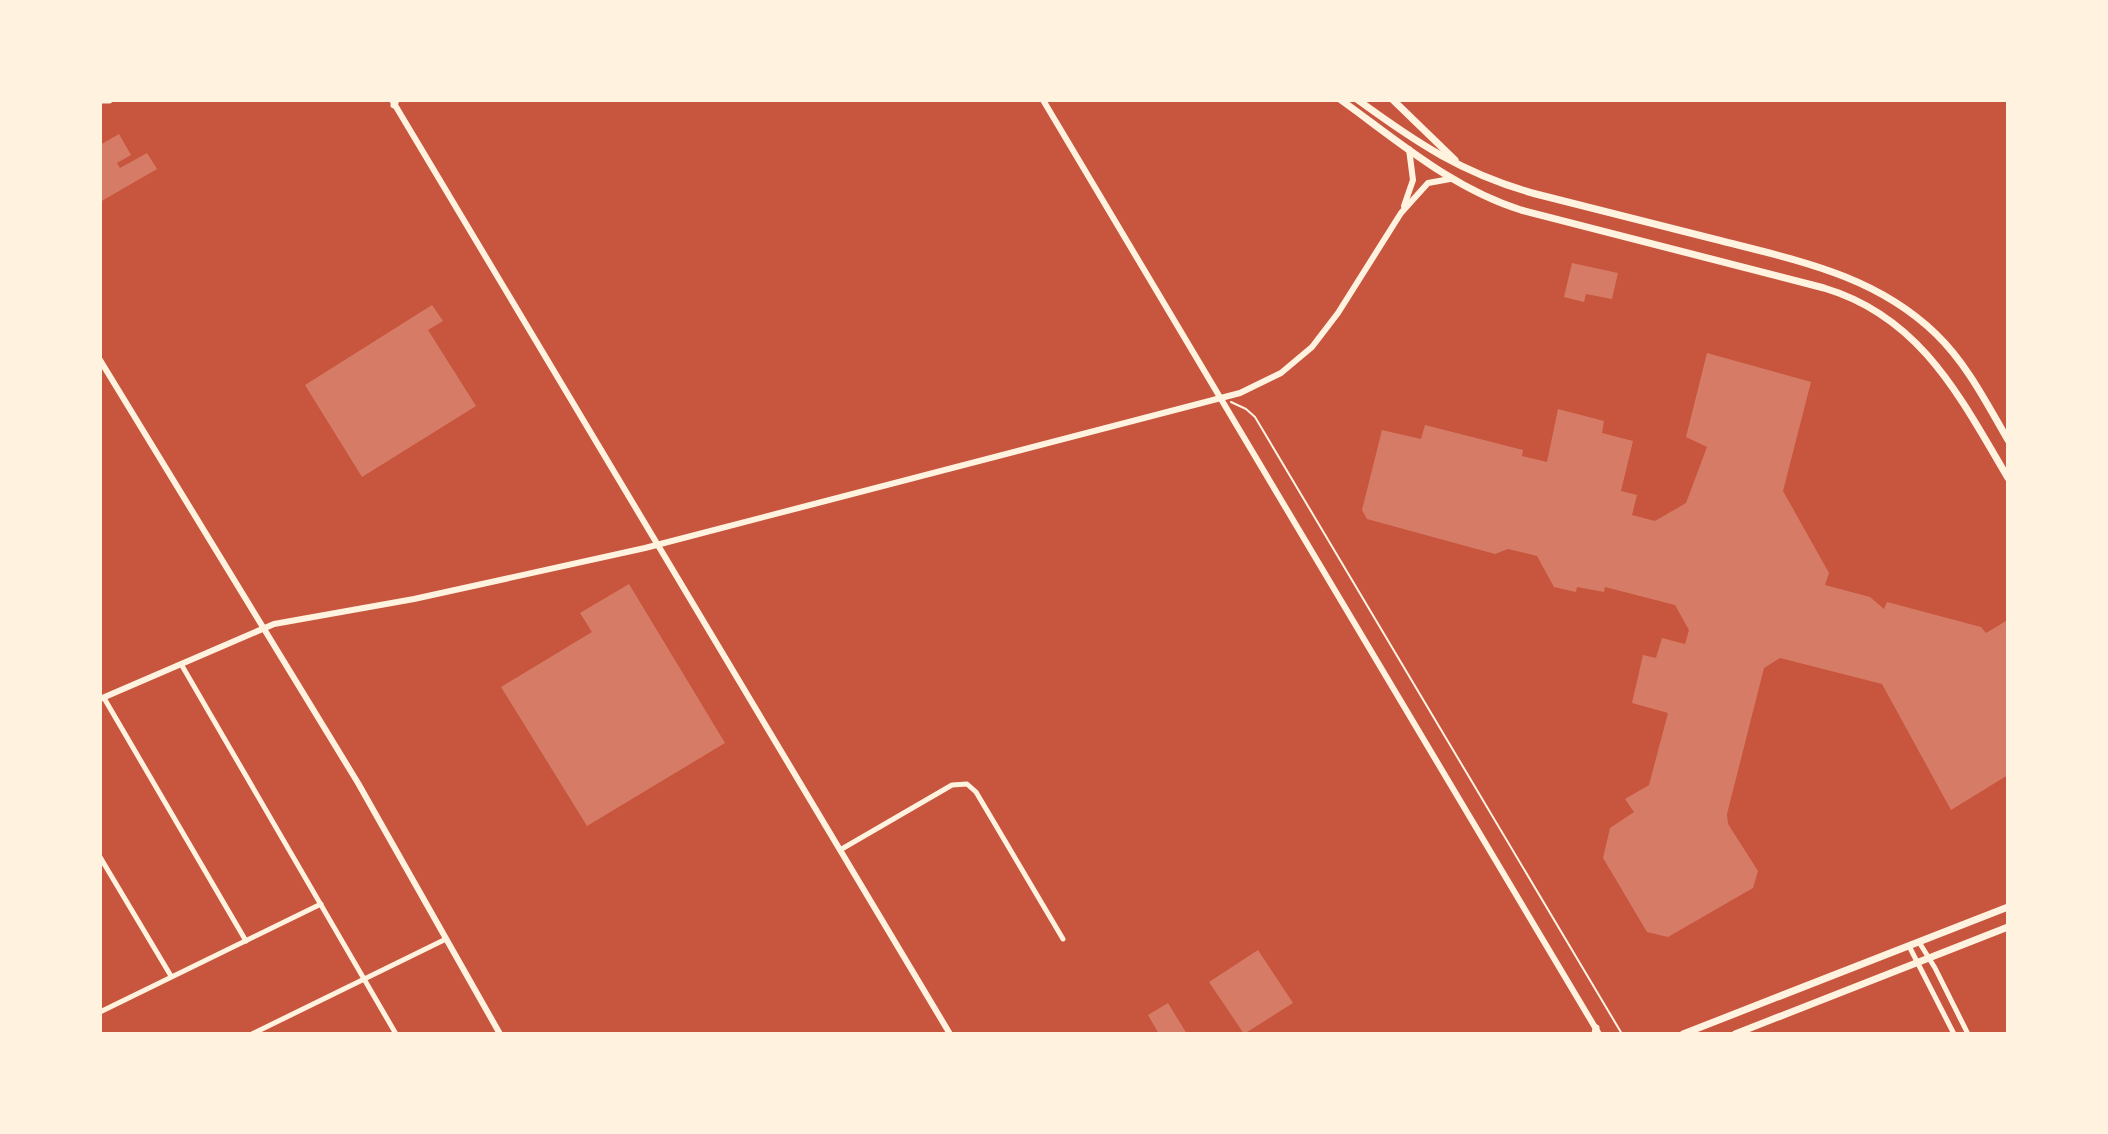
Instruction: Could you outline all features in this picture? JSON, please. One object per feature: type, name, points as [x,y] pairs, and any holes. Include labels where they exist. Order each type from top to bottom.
[{"type":"main road","points":[[100,100],[109,100]]},
{"type":"main road","points":[[1341,100],[1450,179],[1483,196],[1521,210],[1824,288],[1861,302],[1902,329],[1937,364],[2008,478]]},
{"type":"main road","points":[[1358,100],[1426,149],[1518,189],[1815,265],[1868,285],[1905,307],[1941,339],[1969,375],[2008,440]]},
{"type":"main road","points":[[1393,100],[1462,167]]},
{"type":"main road","points":[[1683,1034],[2008,907]]},
{"type":"main road","points":[[1735,1034],[2008,927]]},
{"type":"street","points":[[1043,100],[1597,1032]]},
{"type":"street","points":[[394,102],[950,1034]]},
{"type":"street","points":[[1401,213],[1413,180],[1409,149]]},
{"type":"street","points":[[246,941],[102,699],[262,628],[414,599],[658,545],[1222,399],[1268,381],[1312,347],[1338,313],[1401,213],[1428,183],[1450,179]]},
{"type":"street","points":[[100,360],[358,783],[500,1034]]},
{"type":"street","points":[[181,664],[396,1034]]},
{"type":"street","points":[[840,850],[952,785],[967,784],[976,792],[1063,939]]},
{"type":"street","points":[[100,857],[171,976]]},
{"type":"street","points":[[100,1012],[321,904]]},
{"type":"street","points":[[252,1034],[446,939]]},
{"type":"street","points":[[1919,942],[1968,1034]]},
{"type":"street","points":[[1909,946],[1954,1034]]},
{"type":"path","points":[[1241,406],[1255,417],[1622,1034]]},
{"type":"building","points":[[119,134],[131,155],[117,163],[120,168],[147,153],[157,169],[100,202],[100,145]]},
{"type":"building","points":[[1572,263],[1618,273],[1612,299],[1586,294],[1584,302],[1564,297]]},
{"type":"building","points":[[432,305],[443,321],[428,330],[476,406],[362,477],[305,385]]},
{"type":"building","points":[[1707,353],[1811,382],[1783,491],[1829,573],[1825,585],[1870,597],[1884,609],[1887,602],[1981,627],[1986,633],[2006,621],[2008,775],[1951,810],[1882,684],[1780,658],[1764,668],[1727,814],[1728,824],[1758,871],[1753,888],[1668,937],[1647,932],[1603,858],[1610,828],[1634,812],[1625,799],[1649,785],[1668,713],[1632,703],[1643,655],[1656,658],[1662,638],[1685,644],[1689,630],[1675,605],[1605,587],[1604,592],[1577,587],[1576,592],[1554,587],[1537,556],[1508,549],[1495,554],[1367,519],[1362,510],[1382,430],[1421,439],[1425,425],[1523,450],[1522,456],[1547,462],[1558,409],[1604,421],[1602,433],[1633,441],[1621,491],[1637,495],[1632,515],[1655,521],[1686,503],[1707,447],[1686,437]]},
{"type":"building","points":[[629,584],[725,743],[587,826],[501,687],[592,632],[580,613]]},
{"type":"building","points":[[1258,950],[1293,1003],[1244,1034],[1209,982]]},
{"type":"building","points":[[1168,1003],[1187,1034],[1159,1034],[1148,1015]]}]
